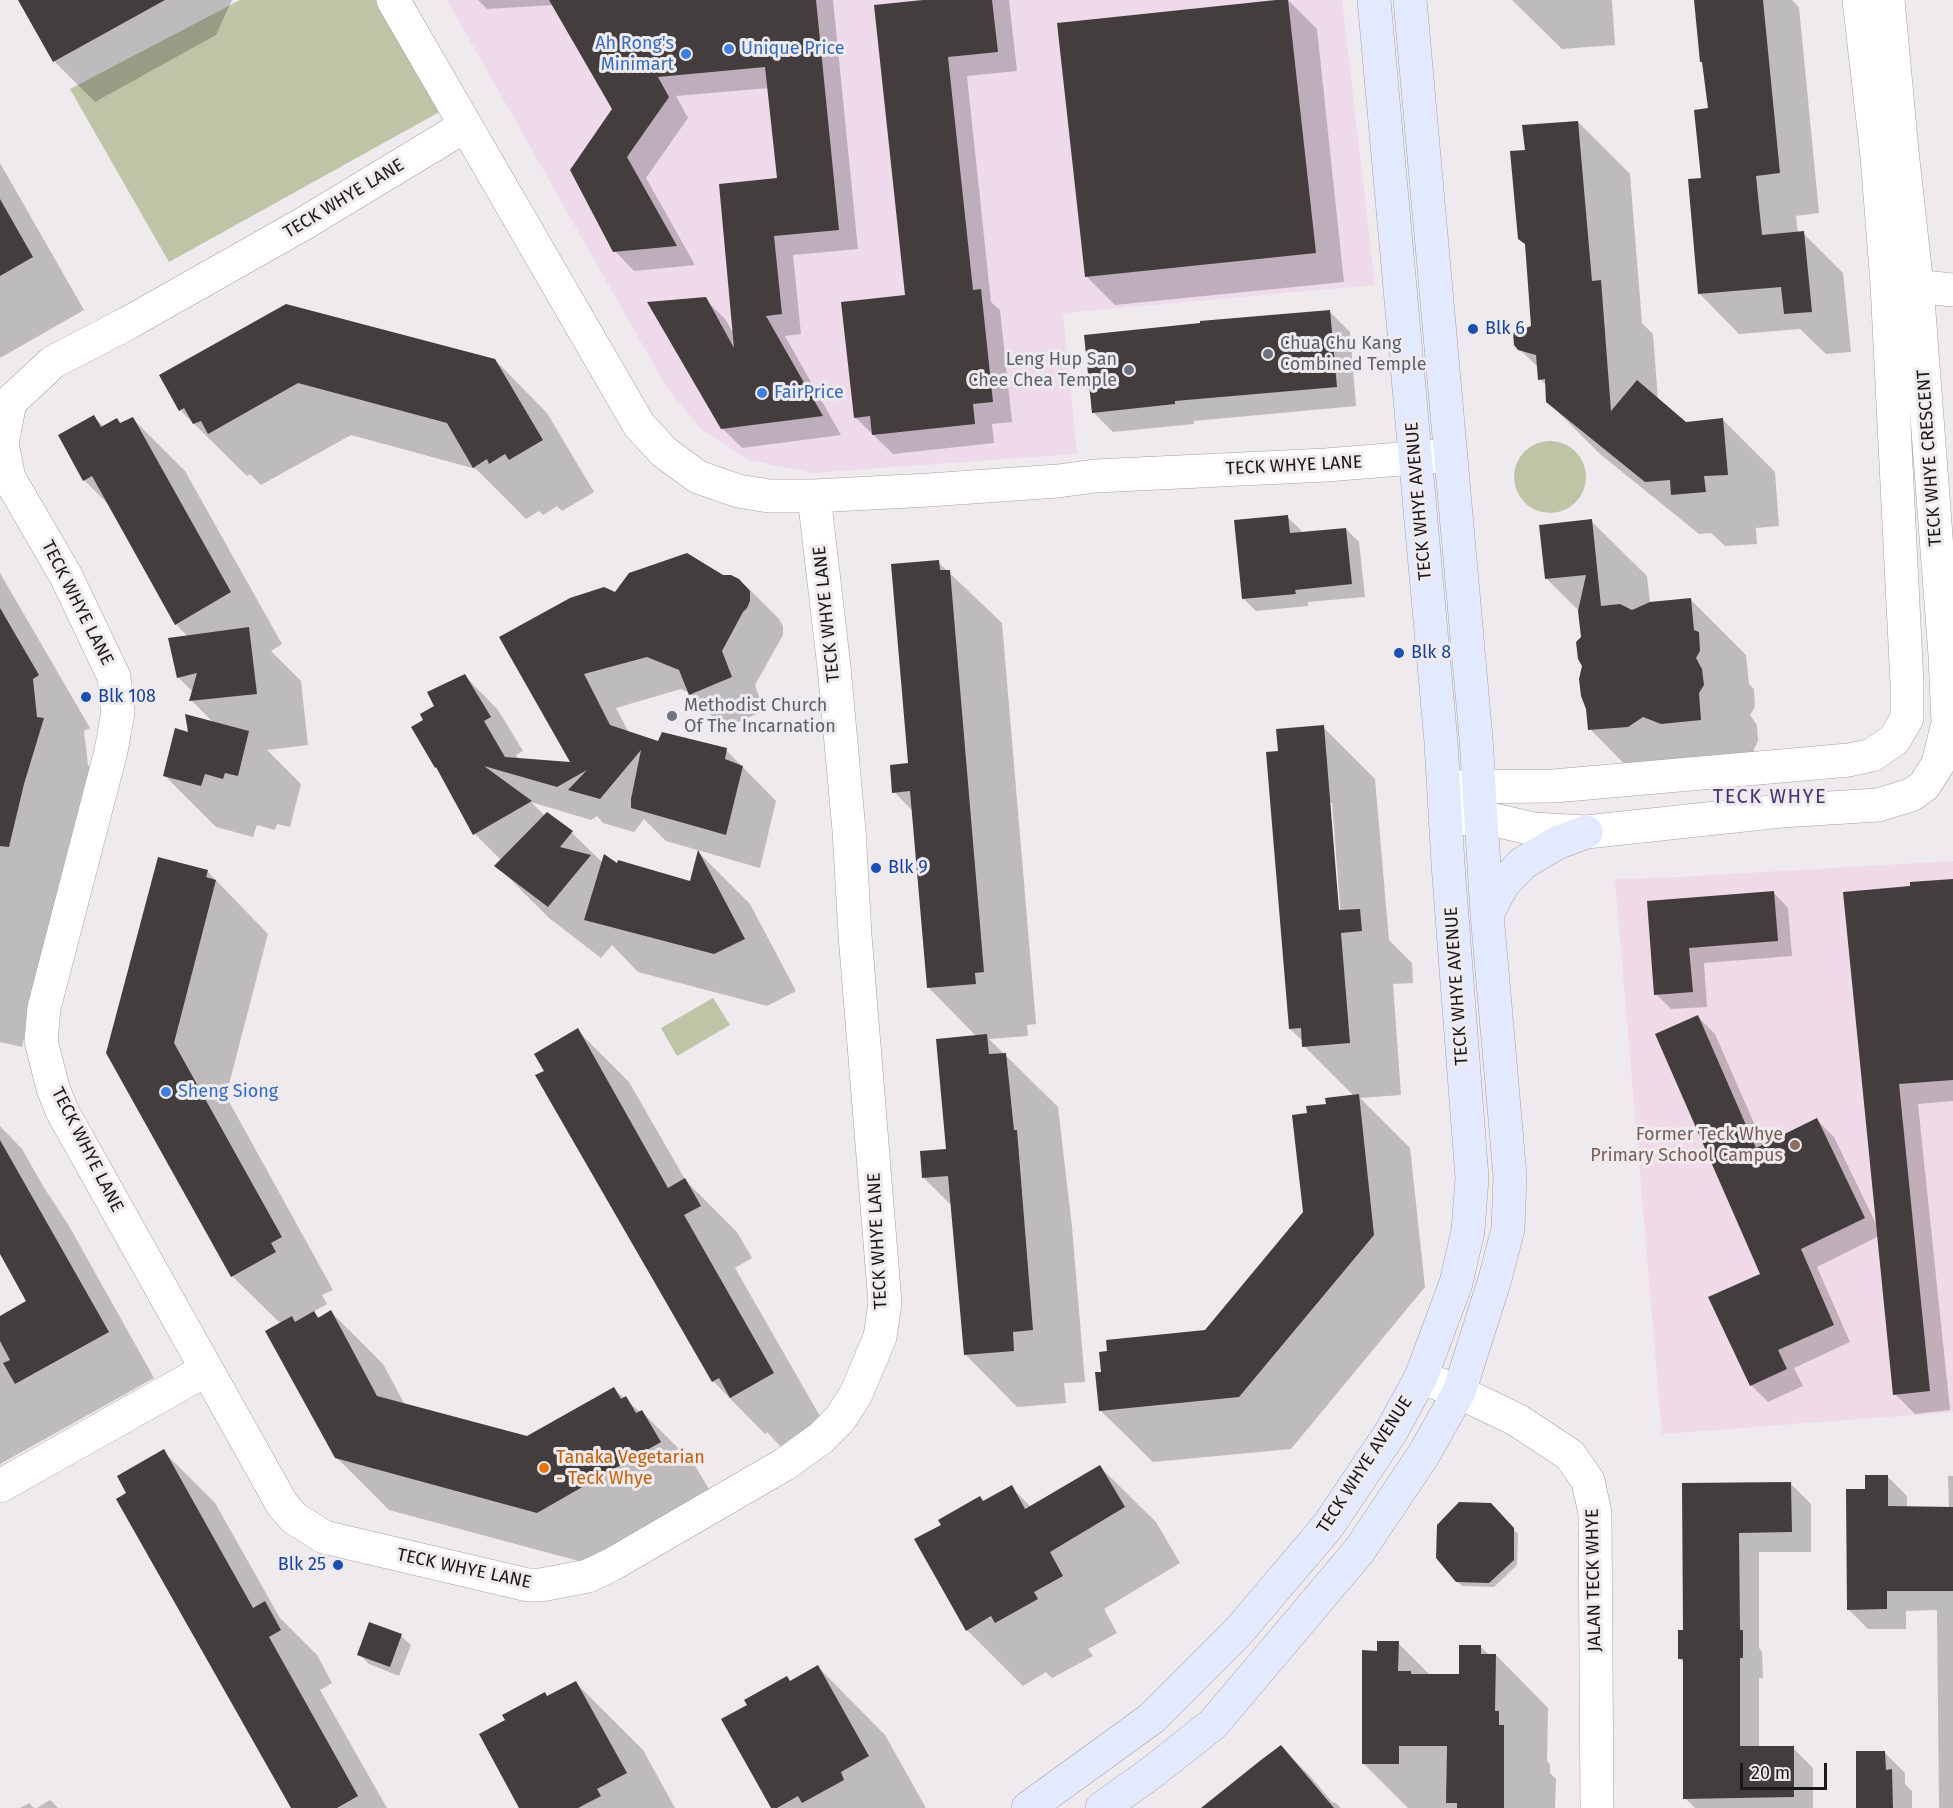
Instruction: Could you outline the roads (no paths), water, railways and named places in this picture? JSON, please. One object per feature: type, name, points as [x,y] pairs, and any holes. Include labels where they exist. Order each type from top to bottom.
[{"type":"main road","name":"TECK WHYE AVENUE","points":[[1028,1808],[1152,1718],[1238,1632],[1328,1526],[1391,1432],[1421,1377],[1456,1283],[1468,1231],[1472,1178],[1444,787],[1374,0]]},
{"type":"main road","name":"TECK WHYE AVENUE","points":[[1102,1808],[1213,1724],[1359,1551],[1424,1454],[1459,1392],[1495,1279],[1508,1229],[1510,1176],[1487,914],[1480,801],[1410,0]]},
{"type":"main road","points":[[1487,914],[1503,884],[1523,863],[1557,843],[1586,832]]},
{"type":"street","name":"TECK WHYE LANE","points":[[393,0],[639,425],[664,452],[698,477],[738,491],[769,496],[814,496],[952,489],[1095,476],[1326,465],[1450,455]]},
{"type":"street","name":"TECK WHYE CRESCENT","points":[[1444,787],[1480,801],[1534,829],[1586,832],[1781,811],[1878,805],[1911,795],[1924,786],[1938,764],[1948,723],[1902,285],[1877,156],[1859,0]]},
{"type":"street","name":"TECK WHYE CRESCENT","points":[[1445,820],[1480,801],[1554,786],[1849,760],[1872,755],[1894,740],[1907,718],[1902,151],[1888,0]]},
{"type":"street","name":"TECK WHYE LANE","points":[[465,126],[303,224],[128,323],[53,362],[10,402],[2,444],[9,478],[66,576],[114,677],[118,712],[111,751],[44,1008],[41,1041],[53,1088],[62,1111],[282,1504],[294,1518],[324,1537],[528,1585],[541,1585],[588,1576],[611,1565],[785,1464],[821,1438],[840,1419],[856,1394],[880,1337],[885,1303],[855,935],[849,830],[834,668],[814,496]]},
{"type":"street","points":[[1902,285],[1953,290]]},
{"type":"street","points":[[0,1486],[206,1370]]},
{"type":"street","name":"JALAN TECK WHYE","points":[[1421,1377],[1459,1392],[1516,1420],[1570,1455],[1588,1481],[1595,1513],[1597,1808]]},
{"type":"place","name":"Unique Price","points":[[729,49]]},
{"type":"place","name":"Ah Rong's Minimart","points":[[686,54]]},
{"type":"place","name":"Blk 6","points":[[1473,329]]},
{"type":"place","name":"Chua Chu Kang Combined Temple","points":[[1268,354]]},
{"type":"place","name":"Leng Hup San Chee Chea Temple","points":[[1129,370]]},
{"type":"place","name":"FairPrice","points":[[762,393]]},
{"type":"place","name":"Blk 8","points":[[1399,653]]},
{"type":"place","name":"Blk 108","points":[[86,697]]},
{"type":"place","name":"Methodist Church Of The Incarnation","points":[[672,716]]},
{"type":"place","name":"Blk 9","points":[[876,868]]},
{"type":"place","name":"Sheng Siong","points":[[166,1092]]},
{"type":"place","name":"Former Teck Whye Primary School Campus","points":[[1795,1145]]},
{"type":"place","name":"Tanaka Vegetarian - Teck Whye","points":[[544,1468]]},
{"type":"place","name":"Blk 25","points":[[338,1565]]},
{"type":"district","name":"TECK WHYE","points":[[1770,797]]}]
